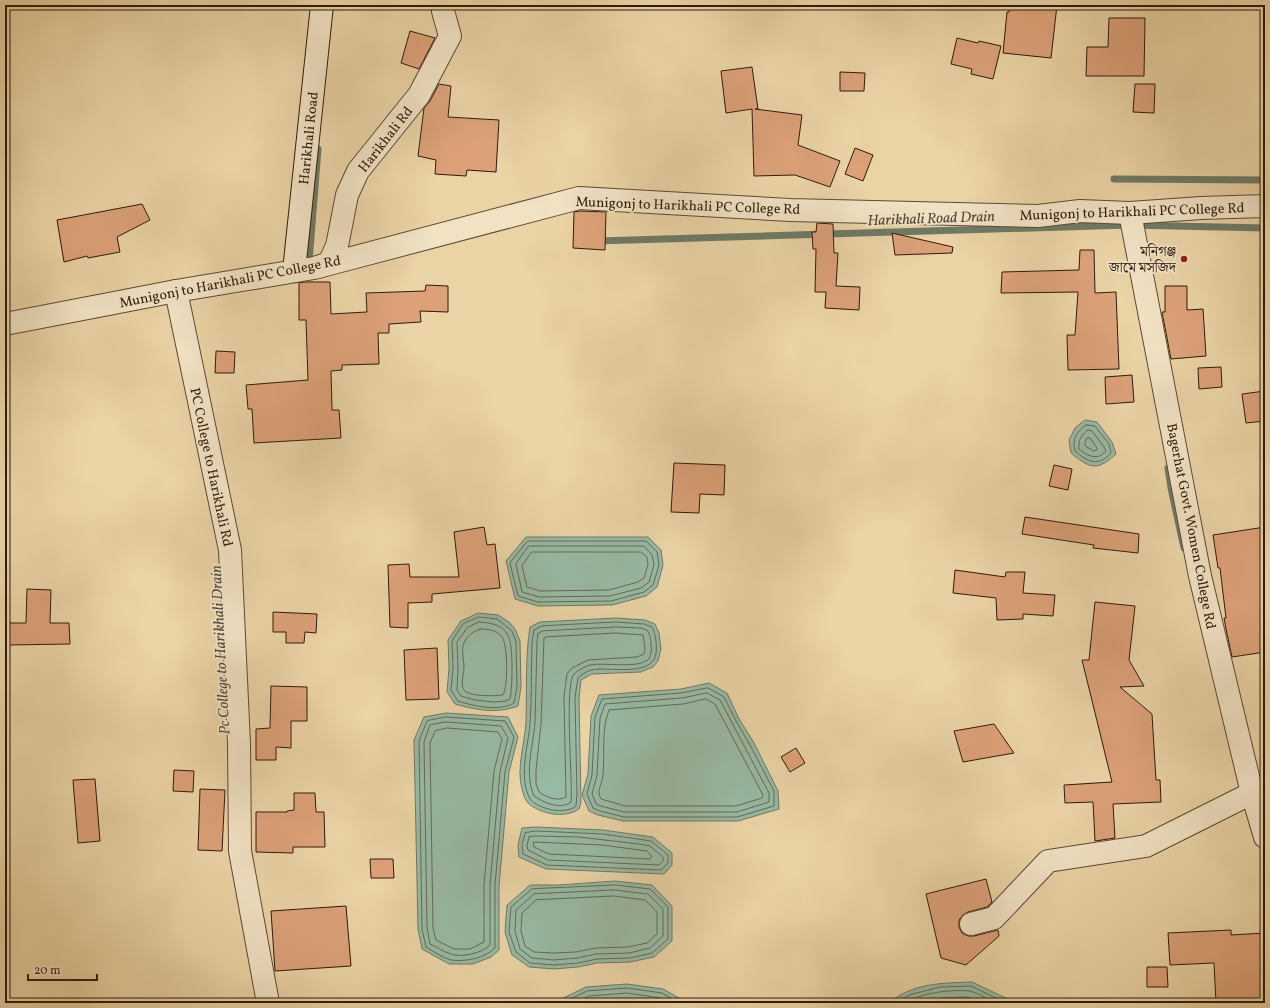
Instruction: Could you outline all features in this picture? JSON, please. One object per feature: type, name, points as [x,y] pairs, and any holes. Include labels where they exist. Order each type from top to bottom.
[{"type":"street","name":"Harikhali Road","points":[[304,270],[322,5]]},
{"type":"street","name":"Harikhali Rd","points":[[304,270],[329,263],[337,246],[343,224],[347,195],[358,171],[420,95],[450,36],[443,11],[443,5]]},
{"type":"street","name":"Munigonj to Harikhali PC College Rd","points":[[5,324],[176,290],[304,270],[579,198],[790,210],[1038,216],[1080,211],[1130,213],[1201,208],[1265,206]]},
{"type":"street","name":"Bagerhat Govt. Women College Rd","points":[[1130,213],[1200,576],[1252,793],[1265,837]]},
{"type":"street","name":"PC College to Harikhali Rd","points":[[176,290],[230,550],[239,744],[240,851],[268,1003]]},
{"type":"street","points":[[971,924],[994,918],[1048,860],[1146,846],[1252,793]]},
{"type":"water","points":[[1085,420],[1097,422],[1112,442],[1116,454],[1099,465],[1089,465],[1071,453],[1069,440],[1075,428]]},
{"type":"water","points":[[526,537],[648,537],[661,550],[663,565],[657,587],[646,596],[612,605],[538,606],[515,599],[506,561]]},
{"type":"water","points":[[478,613],[498,615],[509,622],[515,629],[520,641],[521,687],[518,706],[502,710],[471,708],[455,704],[447,692],[449,668],[448,640],[461,621]]},
{"type":"water","points":[[616,618],[645,620],[655,624],[659,633],[661,649],[658,661],[653,667],[641,672],[592,674],[581,680],[579,697],[581,802],[579,809],[567,814],[553,814],[539,810],[533,807],[526,800],[520,781],[521,756],[526,722],[527,662],[530,627],[540,622]]},
{"type":"water","points":[[709,683],[727,693],[739,719],[754,743],[778,791],[779,809],[738,821],[623,821],[598,815],[589,811],[582,795],[588,774],[591,716],[599,695],[681,689]]},
{"type":"water","points":[[446,713],[508,717],[518,737],[509,772],[499,886],[499,950],[491,957],[473,964],[449,964],[422,949],[418,929],[414,740],[424,717]]},
{"type":"water","points":[[536,827],[603,830],[653,837],[672,853],[672,865],[664,874],[546,869],[519,857],[518,845],[522,828]]},
{"type":"water","points":[[615,881],[652,885],[672,906],[672,941],[654,957],[630,962],[597,963],[578,967],[554,969],[529,967],[512,955],[505,932],[507,905],[530,885],[559,885]]},
{"type":"water","points":[[972,982],[1012,1001],[1012,1003],[889,1003],[908,991],[928,985]]},
{"type":"water","points":[[627,984],[663,989],[688,1003],[553,1003],[586,987]]},
{"type":"building","points":[[1010,5],[1057,5],[1051,58],[1003,53],[1007,12],[1009,12]]},
{"type":"building","points":[[1109,18],[1145,18],[1144,76],[1086,76],[1087,47],[1108,47]]},
{"type":"building","points":[[410,31],[435,38],[419,69],[401,63]]},
{"type":"building","points":[[957,38],[1001,46],[993,79],[971,74],[972,69],[951,64]]},
{"type":"building","points":[[752,67],[758,109],[755,109],[802,115],[798,145],[840,161],[830,187],[795,175],[754,176],[752,109],[726,113],[721,71]]},
{"type":"building","points":[[840,72],[865,73],[864,91],[840,91]]},
{"type":"building","points":[[439,84],[451,86],[448,117],[499,120],[496,172],[467,170],[466,176],[435,174],[436,160],[418,156],[424,108],[430,101]]},
{"type":"building","points":[[1135,84],[1155,84],[1154,113],[1133,112]]},
{"type":"building","points":[[855,148],[873,155],[863,181],[845,174]]},
{"type":"building","points":[[142,204],[150,220],[117,237],[120,252],[88,258],[87,256],[64,262],[57,220]]},
{"type":"building","points":[[574,212],[606,212],[605,250],[573,248]]},
{"type":"building","points":[[817,223],[833,224],[834,253],[838,253],[836,286],[860,287],[859,310],[825,308],[826,292],[815,292],[816,249],[813,249],[812,232],[816,232]]},
{"type":"building","points":[[892,233],[953,247],[952,253],[895,255]]},
{"type":"building","points":[[1080,250],[1094,250],[1095,293],[1116,292],[1119,369],[1068,370],[1067,335],[1075,335],[1078,292],[1001,293],[1002,272],[1079,270]]},
{"type":"building","points":[[330,282],[331,314],[367,312],[366,293],[425,291],[426,285],[448,286],[448,312],[420,311],[421,322],[389,324],[389,333],[378,333],[379,364],[342,365],[342,370],[331,371],[332,410],[339,410],[341,438],[254,443],[252,409],[248,409],[246,385],[308,380],[306,320],[299,320],[299,283]]},
{"type":"building","points":[[1165,286],[1187,286],[1187,310],[1203,309],[1206,356],[1171,359],[1162,312],[1165,312]]},
{"type":"building","points":[[216,351],[235,352],[234,373],[215,373]]},
{"type":"building","points":[[1221,367],[1222,387],[1199,389],[1198,368]]},
{"type":"building","points":[[1132,375],[1134,402],[1106,404],[1105,377]]},
{"type":"building","points":[[1265,391],[1265,421],[1246,423],[1242,394]]},
{"type":"building","points":[[674,463],[725,465],[724,495],[700,494],[699,513],[671,512]]},
{"type":"building","points":[[1054,465],[1072,469],[1068,490],[1049,486]]},
{"type":"building","points":[[1025,517],[1139,534],[1138,553],[1093,548],[1094,545],[1022,534]]},
{"type":"building","points":[[484,527],[487,545],[495,544],[500,588],[432,594],[432,602],[408,603],[408,628],[390,627],[388,565],[409,564],[410,577],[459,577],[454,532]]},
{"type":"building","points":[[1265,527],[1265,652],[1232,657],[1224,618],[1226,618],[1220,568],[1218,568],[1213,535]]},
{"type":"building","points":[[955,570],[1005,577],[1006,572],[1025,572],[1023,593],[1055,595],[1053,616],[1023,614],[1023,619],[997,620],[996,598],[953,593]]},
{"type":"building","points":[[27,589],[51,590],[50,623],[69,623],[70,644],[9,645],[9,623],[26,623]]},
{"type":"building","points":[[1095,602],[1135,606],[1129,660],[1144,686],[1120,687],[1152,714],[1156,780],[1160,780],[1161,802],[1113,804],[1115,838],[1095,841],[1093,802],[1065,803],[1064,785],[1112,782],[1082,660],[1089,660]]},
{"type":"building","points":[[273,612],[317,614],[316,633],[305,632],[304,643],[286,643],[286,632],[273,632]]},
{"type":"building","points":[[437,648],[439,699],[406,700],[404,650]]},
{"type":"building","points":[[271,686],[307,687],[307,721],[291,721],[291,748],[276,747],[276,760],[256,760],[256,729],[270,728]]},
{"type":"building","points":[[994,724],[1014,753],[963,762],[954,731]]},
{"type":"building","points":[[796,748],[805,763],[790,772],[781,757]]},
{"type":"building","points":[[174,770],[194,771],[193,792],[173,791]]},
{"type":"building","points":[[95,779],[100,841],[78,843],[73,780]]},
{"type":"building","points":[[200,789],[225,790],[222,851],[198,850]]},
{"type":"building","points":[[294,793],[315,793],[316,812],[324,812],[325,847],[293,847],[293,853],[256,852],[256,812],[287,812],[294,810]]},
{"type":"building","points":[[370,859],[393,859],[394,878],[371,878]]},
{"type":"building","points":[[986,879],[992,902],[987,907],[968,912],[963,915],[959,920],[959,927],[962,933],[968,936],[998,930],[999,936],[966,965],[941,958],[926,894]]},
{"type":"building","points":[[346,906],[351,966],[275,971],[271,911]]},
{"type":"building","points":[[1231,930],[1231,935],[1265,933],[1265,1001],[1216,1003],[1214,963],[1170,965],[1168,933]]},
{"type":"building","points":[[1147,967],[1167,967],[1168,987],[1147,987]]},
{"type":"waterway","points":[[309,262],[318,149]]},
{"type":"waterway","name":"Harikhali Road Drain","points":[[1114,179],[1265,180]]},
{"type":"waterway","name":"Harikhali Road Drain","points":[[597,241],[1129,225],[1265,228]]},
{"type":"waterway","points":[[1168,468],[1184,548]]},
{"type":"place","name":"মনিগঞ্জ জামে মসজিদ","points":[[1184,259]]},
{"type":"water label","name":"Pc College to Harikhali Drain","points":[[220,650]]}]
